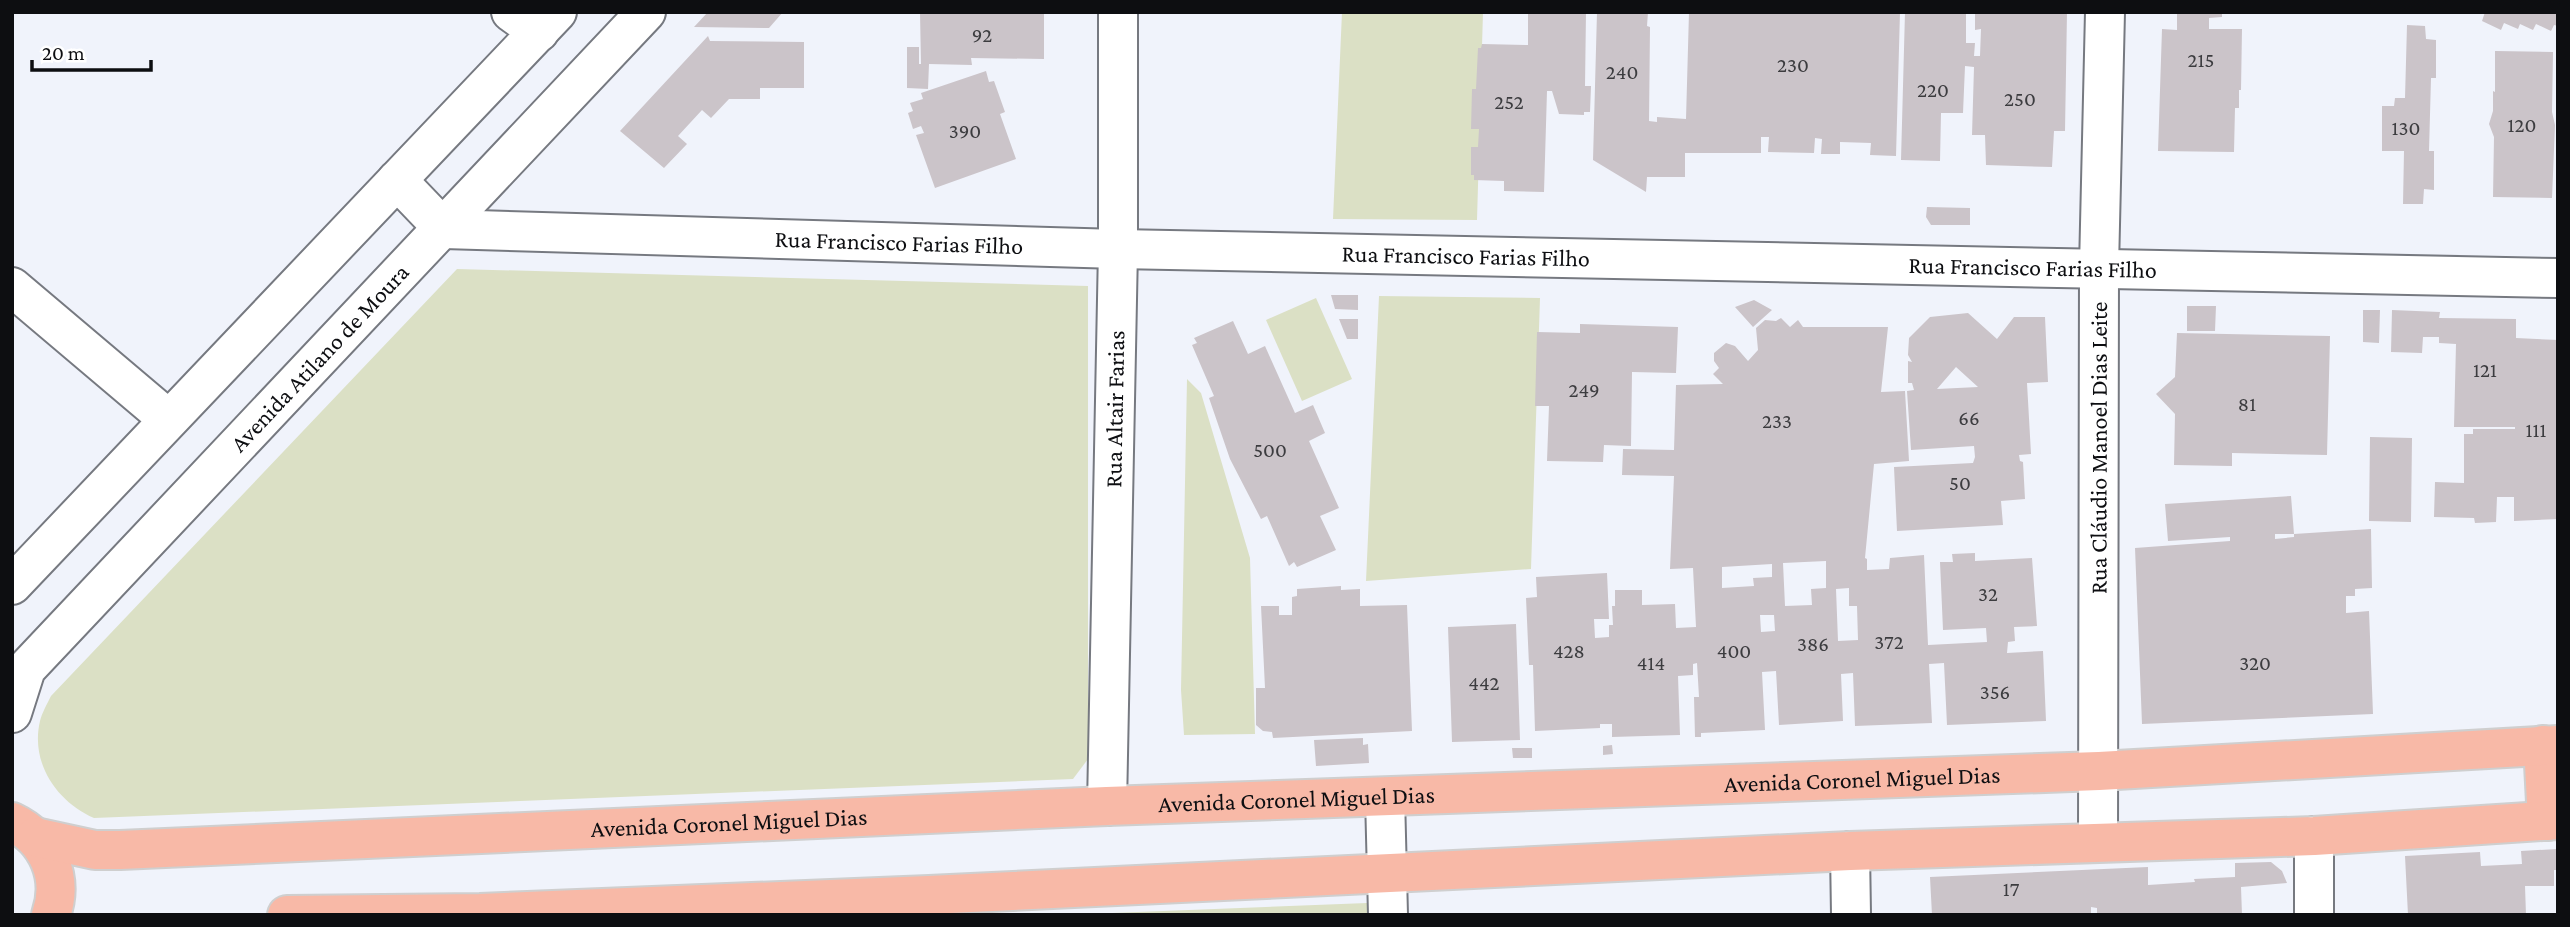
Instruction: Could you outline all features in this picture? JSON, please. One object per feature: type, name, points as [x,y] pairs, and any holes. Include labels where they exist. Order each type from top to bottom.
[{"type":"main road","name":"Avenida Coronel Miguel Dias","points":[[19,823],[95,850],[120,850],[1107,806],[2099,771],[2550,745]]},
{"type":"main road","points":[[287,915],[929,905],[1388,875],[1850,851],[2314,836],[2553,820],[2550,745]]},
{"type":"main road","points":[[19,823],[50,859],[55,879],[55,903],[51,915]]},
{"type":"street","name":"Avenida Atilano de Moura","points":[[12,713],[26,670],[646,12]]},
{"type":"street","name":"Rua Altair Farias","points":[[1107,806],[1118,249],[1118,12]]},
{"type":"street","name":"Rua Cláudio Manoel Dias Leite","points":[[2098,842],[2099,267],[2105,12]]},
{"type":"street","points":[[12,585],[397,180],[536,19]]},
{"type":"street","points":[[397,180],[444,229]]},
{"type":"street","name":"Rua Francisco Farias Filho","points":[[444,229],[1118,249],[2558,278]]},
{"type":"street","points":[[12,287],[168,419]]},
{"type":"street","points":[[1385,797],[1388,915]]},
{"type":"street","points":[[2314,836],[2315,915]]},
{"type":"street","points":[[1850,851],[1851,915]]},
{"type":"green space","points":[[1342,12],[1483,12],[1477,220],[1333,219]]},
{"type":"green space","points":[[457,269],[1088,286],[1088,759],[1073,779],[94,818],[69,802],[49,779],[39,752],[40,721],[51,696]]},
{"type":"green space","points":[[1379,296],[1540,298],[1531,569],[1366,581]]},
{"type":"green space","points":[[1316,298],[1352,379],[1302,401],[1266,320]]},
{"type":"green space","points":[[1187,379],[1201,393],[1250,558],[1255,734],[1184,735],[1181,690]]},
{"type":"green space","points":[[1367,903],[1367,915],[1061,915]]},
{"type":"building","points":[[708,12],[783,12],[769,28],[694,27]]},
{"type":"building","points":[[920,12],[1044,12],[1044,59],[971,58],[972,65],[929,64],[928,89],[907,88],[907,47],[919,47],[921,64]]},
{"type":"building","points":[[1528,12],[1586,12],[1585,86],[1591,86],[1590,112],[1584,112],[1584,115],[1559,114],[1552,91],[1547,91],[1544,192],[1504,191],[1504,181],[1474,180],[1474,175],[1471,175],[1471,147],[1478,147],[1479,129],[1471,129],[1472,89],[1476,89],[1478,48],[1481,48],[1482,44],[1528,45]]},
{"type":"building","points":[[1597,12],[1648,12],[1649,121],[1657,122],[1657,117],[1686,119],[1689,12],[1900,12],[1896,156],[1870,155],[1871,143],[1840,142],[1840,154],[1821,154],[1822,139],[1815,138],[1814,153],[1768,152],[1769,137],[1761,137],[1761,153],[1685,153],[1685,177],[1647,177],[1646,192],[1593,160]]},
{"type":"building","points":[[1905,12],[1966,12],[1966,43],[1975,43],[1974,56],[1980,56],[1981,29],[1975,30],[1975,12],[2067,12],[2065,131],[2054,131],[2052,167],[1986,165],[1985,135],[1972,135],[1974,67],[1965,66],[1963,113],[1941,113],[1940,161],[1901,160]]},
{"type":"building","points":[[2177,12],[2222,12],[2222,17],[2209,18],[2209,29],[2242,29],[2241,90],[2239,108],[2235,108],[2234,152],[2158,151],[2162,29],[2177,30]]},
{"type":"building","points":[[2485,12],[2558,12],[2558,26],[2554,25],[2551,31],[2536,24],[2533,30],[2520,24],[2518,29],[2504,23],[2501,30],[2482,21]]},
{"type":"building","points":[[2407,25],[2425,26],[2426,39],[2436,40],[2436,78],[2431,78],[2429,151],[2434,151],[2434,190],[2424,189],[2423,204],[2403,204],[2404,151],[2382,151],[2382,106],[2394,106],[2395,98],[2405,98]]},
{"type":"building","points":[[708,36],[710,41],[804,42],[804,88],[760,88],[760,99],[729,99],[711,118],[702,110],[678,136],[687,144],[664,168],[620,131]]},
{"type":"building","points":[[2495,51],[2553,52],[2552,112],[2555,125],[2552,198],[2493,197],[2494,137],[2489,124],[2493,111],[2493,91],[2495,92]]},
{"type":"building","points":[[986,71],[989,82],[994,81],[1005,112],[1000,114],[1016,159],[935,188],[916,135],[924,133],[921,126],[913,129],[908,113],[913,111],[910,103],[923,99],[921,93]]},
{"type":"building","points":[[1927,207],[1970,208],[1970,225],[1931,225],[1926,217]]},
{"type":"building","points":[[1331,295],[1358,295],[1358,310],[1335,309]]},
{"type":"building","points":[[1754,300],[1772,310],[1753,327],[1735,307]]},
{"type":"building","points":[[2187,306],[2216,306],[2215,331],[2187,331]]},
{"type":"building","points":[[2363,310],[2380,310],[2379,343],[2363,342]]},
{"type":"building","points":[[2392,310],[2440,312],[2439,318],[2516,319],[2516,338],[2558,340],[2558,519],[2514,521],[2514,497],[2497,497],[2496,522],[2475,523],[2474,518],[2434,517],[2435,482],[2464,483],[2464,434],[2473,434],[2473,429],[2515,427],[2454,427],[2456,344],[2439,343],[2439,337],[2423,337],[2422,353],[2391,352]]},
{"type":"building","points":[[1968,313],[1997,339],[2014,317],[2045,317],[2048,382],[2027,383],[2031,454],[2019,455],[2020,461],[2023,462],[2025,499],[2001,501],[2003,525],[1897,531],[1894,467],[1973,463],[1975,457],[1974,446],[1911,450],[1907,391],[1914,390],[1912,383],[1908,383],[1908,361],[1912,362],[1908,355],[1909,338],[1930,317]],"holes":[[[1956,367],[1978,387],[1937,389]]]},
{"type":"building","points":[[1781,318],[1790,327],[1798,320],[1803,327],[1888,327],[1881,392],[1905,391],[1909,461],[1874,464],[1865,558],[1867,570],[1889,569],[1890,558],[1924,555],[1928,645],[1987,642],[1986,628],[1943,630],[1940,562],[1953,562],[1952,554],[1975,553],[1975,561],[2032,558],[2037,626],[2014,627],[2015,641],[2008,642],[2007,653],[2043,651],[2046,721],[1947,725],[1944,663],[1929,664],[1932,723],[1855,726],[1853,673],[1841,674],[1843,721],[1779,725],[1776,671],[1762,672],[1765,730],[1701,733],[1701,737],[1695,737],[1694,697],[1699,697],[1697,663],[1693,664],[1693,675],[1678,676],[1680,735],[1612,737],[1612,724],[1600,724],[1600,728],[1535,731],[1533,665],[1529,665],[1526,598],[1537,597],[1536,577],[1607,573],[1609,619],[1594,619],[1595,638],[1609,637],[1609,625],[1613,625],[1615,590],[1642,590],[1642,605],[1675,604],[1676,628],[1696,627],[1693,568],[1670,569],[1674,476],[1622,475],[1623,449],[1674,450],[1676,385],[1723,384],[1713,374],[1719,368],[1714,361],[1714,353],[1726,343],[1735,346],[1748,361],[1758,350],[1756,328],[1765,320],[1776,321]],"holes":[[[1826,561],[1826,588],[1811,589],[1812,605],[1785,606],[1783,563]],[[1772,564],[1772,577],[1753,578],[1754,586],[1722,588],[1722,567]],[[1849,588],[1849,606],[1857,606],[1858,640],[1838,641],[1836,589]],[[1760,615],[1774,615],[1775,631],[1761,632]]]},
{"type":"building","points":[[1339,319],[1358,319],[1358,339],[1347,339]]},
{"type":"building","points":[[1233,321],[1248,354],[1265,346],[1295,413],[1313,405],[1325,433],[1309,441],[1339,508],[1320,516],[1336,550],[1297,567],[1294,562],[1289,566],[1267,516],[1261,519],[1230,459],[1209,398],[1214,396],[1192,345],[1197,343],[1194,338]]},
{"type":"building","points":[[1580,324],[1678,327],[1676,373],[1632,372],[1631,446],[1604,445],[1603,462],[1547,461],[1549,406],[1535,406],[1537,332],[1580,333]]},
{"type":"building","points":[[2177,333],[2330,336],[2327,455],[2232,453],[2232,466],[2174,465],[2175,414],[2156,394],[2175,377]]},
{"type":"building","points":[[2370,437],[2412,438],[2411,522],[2369,521]]},
{"type":"building","points":[[2291,496],[2294,534],[2371,529],[2372,588],[2355,589],[2355,596],[2346,596],[2346,613],[2369,611],[2373,714],[2142,724],[2135,548],[2230,541],[2230,537],[2168,541],[2165,504]],"holes":[[[2275,534],[2294,534],[2294,537],[2275,539]]]},
{"type":"building","points":[[1341,586],[1341,590],[1360,589],[1360,606],[1407,605],[1412,731],[1273,738],[1272,732],[1263,731],[1256,725],[1256,688],[1265,688],[1261,606],[1279,606],[1279,615],[1292,615],[1292,597],[1297,596],[1297,589]]},
{"type":"building","points":[[1516,624],[1520,740],[1452,742],[1448,627]]},
{"type":"building","points":[[1363,738],[1363,745],[1368,744],[1369,763],[1316,766],[1314,740]]},
{"type":"building","points":[[1612,745],[1613,754],[1603,755],[1603,746]]},
{"type":"building","points":[[1512,748],[1532,748],[1532,758],[1513,758]]},
{"type":"building","points":[[2558,849],[2558,870],[2554,870],[2554,886],[2525,886],[2526,915],[2408,915],[2405,856],[2480,852],[2481,866],[2522,864],[2521,851]]},
{"type":"building","points":[[2271,862],[2282,871],[2287,883],[2241,887],[2242,915],[2097,915],[2097,908],[2091,907],[2091,915],[1932,915],[1930,877],[2148,867],[2148,885],[2235,877],[2235,863]]}]
